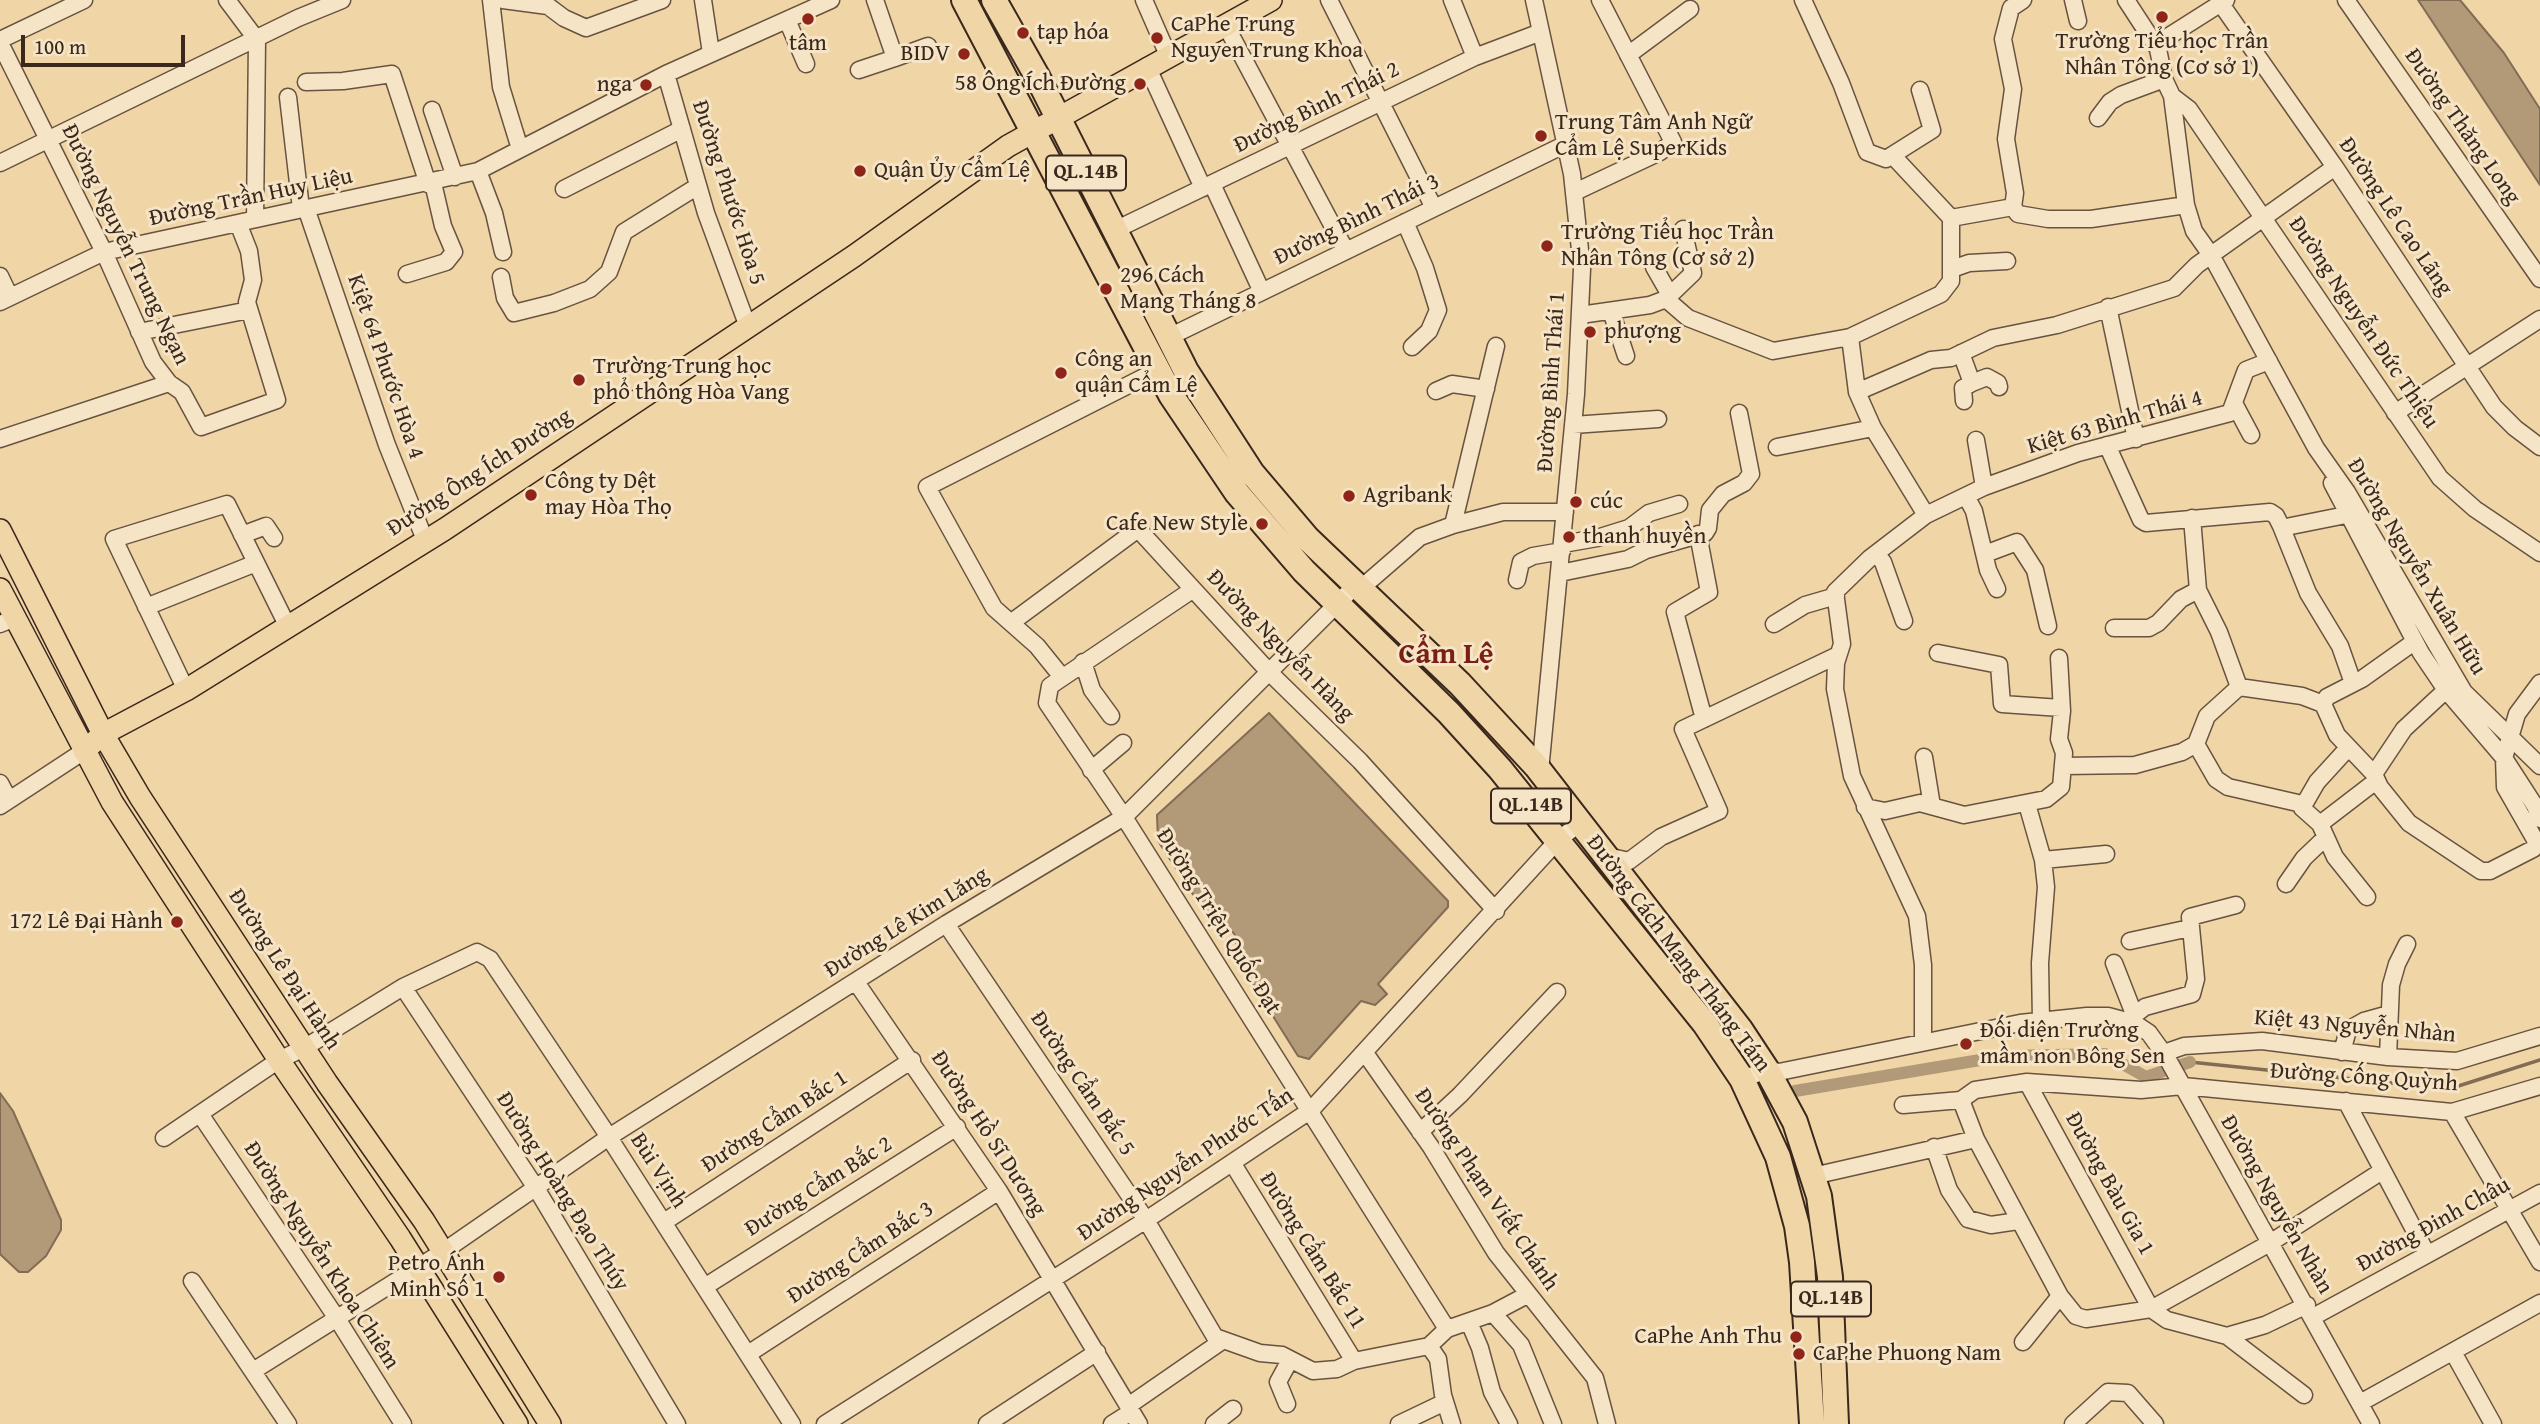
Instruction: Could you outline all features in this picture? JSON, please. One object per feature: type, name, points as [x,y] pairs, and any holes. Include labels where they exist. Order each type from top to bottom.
[{"type":"highway","name":"Đường Cách Mạng Tháng Tám","points":[[964,0],[1035,130],[1158,370],[1191,426],[1237,493],[1279,543],[1337,604],[1450,713],[1558,840],[1705,1024],[1742,1079],[1779,1157],[1797,1226],[1802,1262],[1812,1424]]},
{"type":"highway","name":"Đường Cách Mạng Tháng Tám","points":[[994,0],[1200,394],[1252,473],[1286,515],[1357,588],[1460,684],[1540,771],[1740,1029],[1767,1070],[1795,1122],[1814,1176],[1830,1277],[1836,1424]]},
{"type":"main road","name":"Đường Ông Ích Đường","points":[[84,751],[103,734],[186,690],[425,540],[748,327],[1035,130],[1271,0]]},
{"type":"main road","name":"Đường Lê Đại Hành","points":[[0,530],[103,734],[140,797],[304,1048],[444,1251],[550,1424]]},
{"type":"main road","points":[[0,589],[7,621],[112,802],[279,1060],[418,1265],[517,1424]]},
{"type":"street","points":[[0,41],[84,0]]},
{"type":"street","points":[[228,0],[257,40],[255,219]]},
{"type":"street","points":[[0,163],[342,0]]},
{"type":"street","points":[[491,0],[501,87],[520,149]]},
{"type":"street","points":[[503,0],[548,6],[564,18],[586,28],[662,0]]},
{"type":"street","points":[[703,0],[711,53]]},
{"type":"street","name":"Đường Trần Huy Liệu","points":[[5,300],[104,252],[478,171],[666,74],[831,0]]},
{"type":"street","points":[[875,0],[894,58]]},
{"type":"street","points":[[1143,0],[1168,55]]},
{"type":"street","points":[[1329,0],[1434,208]]},
{"type":"street","points":[[1452,0],[1475,57]]},
{"type":"street","name":"Đường Bình Thái 1","points":[[1534,0],[1566,144],[1575,192],[1581,249],[1573,425],[1540,771]]},
{"type":"street","points":[[1575,192],[1660,152],[1673,142],[1600,0]]},
{"type":"street","points":[[1803,0],[1841,83],[1867,152],[1886,159],[1932,130],[1920,90]]},
{"type":"street","points":[[2023,0],[2011,8],[2003,39],[2013,89],[2006,139],[2015,193],[2013,207],[2018,214],[2048,219],[2091,219],[2186,205]]},
{"type":"street","points":[[2073,0],[2078,21]]},
{"type":"street","points":[[2126,0],[2158,49],[2166,38],[2223,2]]},
{"type":"street","name":"Đường Thăng Long","points":[[2346,0],[2540,279]]},
{"type":"street","name":"Đường Lê Cao Lãng","points":[[2223,2],[2468,369],[2504,418],[2540,447]]},
{"type":"street","points":[[1628,55],[1690,9]]},
{"type":"street","points":[[787,20],[806,64]]},
{"type":"street","points":[[1225,24],[1346,251]]},
{"type":"street","name":"Đường Bình Thái 2","points":[[1115,230],[1475,57],[1541,32]]},
{"type":"street","name":"Đường Nguyễn Trung Ngạn","points":[[0,41],[104,252],[153,362],[169,383],[0,439]]},
{"type":"street","points":[[859,70],[928,46]]},
{"type":"street","name":"Đường Nguyễn Xuân Hữu","points":[[2158,49],[2164,79],[2172,96],[2186,205],[2194,231],[2211,255],[2269,360],[2316,448],[2346,515],[2414,642],[2446,690],[2504,758]]},
{"type":"street","points":[[1147,66],[1262,292]]},
{"type":"street","points":[[306,82],[343,81],[392,74],[443,226],[453,244],[452,258],[407,274]]},
{"type":"street","name":"Đường Phước Hòa 5","points":[[666,74],[698,186],[748,327]]},
{"type":"street","points":[[2098,118],[2110,102],[2121,95],[2164,79]]},
{"type":"street","name":"Đường Nguyễn Đức Thiệu","points":[[2172,96],[2189,109],[2440,478],[2475,509],[2540,553]]},
{"type":"street","name":"Kiệt 64 Phước Hòa 4","points":[[288,97],[303,209],[387,445],[425,540]]},
{"type":"street","points":[[432,110],[455,177]]},
{"type":"street","points":[[564,188],[682,129]]},
{"type":"street","name":"Đường Bình Thái 3","points":[[1169,337],[1566,144]]},
{"type":"street","points":[[1654,267],[1668,297],[1688,318],[1773,351],[1850,337],[1941,294],[1951,281],[1951,218],[1893,156]]},
{"type":"street","points":[[1857,392],[1931,360],[1951,358],[1993,338],[2057,325],[2174,288],[2211,255],[2335,167]]},
{"type":"street","points":[[478,171],[494,214],[503,252]]},
{"type":"street","points":[[501,277],[505,298],[514,313],[554,303],[590,289],[609,272],[624,232],[698,186]]},
{"type":"street","points":[[1951,218],[2013,207]]},
{"type":"street","points":[[1405,222],[1425,268],[1438,310],[1429,331],[1412,347]]},
{"type":"street","points":[[169,383],[182,392],[201,426],[277,400],[247,302],[253,280],[248,251],[238,223]]},
{"type":"street","points":[[1580,315],[1650,305],[1668,297],[1693,273],[1683,229]]},
{"type":"street","points":[[1952,269],[1969,263],[2007,261]]},
{"type":"street","points":[[0,276],[5,300]]},
{"type":"street","points":[[2108,307],[2136,439]]},
{"type":"street","points":[[139,332],[249,310]]},
{"type":"street","points":[[1611,311],[1626,356]]},
{"type":"street","points":[[2395,413],[2468,369],[2540,319]]},
{"type":"street","points":[[1850,337],[1857,392],[1873,428],[1926,515]]},
{"type":"street","points":[[1453,525],[1496,346]]},
{"type":"street","points":[[1961,353],[1972,383]]},
{"type":"street","name":"Kiệt 63 Bình Thái 4","points":[[1835,594],[1876,554],[1926,515],[1984,487],[2106,445],[2230,412],[2235,405],[2246,370],[2269,360]]},
{"type":"street","points":[[1062,677],[1012,622],[994,607],[960,541],[928,490],[928,485],[1158,370]]},
{"type":"street","points":[[1964,401],[1963,388],[1987,377],[1998,383],[1999,387]]},
{"type":"street","points":[[1436,391],[1451,384],[1486,389]]},
{"type":"street","points":[[2235,405],[2251,435]]},
{"type":"street","points":[[1560,573],[1628,559],[1646,550],[1699,534],[1708,528],[1710,510],[1723,494],[1750,477],[1751,469],[1739,413]]},
{"type":"street","points":[[1573,425],[1658,419]]},
{"type":"street","points":[[1777,447],[1873,428]]},
{"type":"street","points":[[1976,440],[1984,487]]},
{"type":"street","points":[[2106,445],[2143,522],[2270,512],[2277,516],[2308,593],[2340,646],[2353,683]]},
{"type":"street","name":"Đường Nguyễn Xuân Hữu","points":[[2316,448],[2347,492],[2464,691],[2540,766]]},
{"type":"street","points":[[1966,496],[1974,511],[1987,570],[1997,589]]},
{"type":"street","points":[[186,690],[114,538],[227,504],[288,627]]},
{"type":"street","points":[[1517,580],[1521,562],[1532,556],[1629,528],[1649,513],[1679,504]]},
{"type":"street","name":"Đường Lê Kim Lăng","points":[[253,1371],[444,1251],[609,1138],[946,924],[1125,817],[1337,604],[1420,537],[1503,512],[1565,512]]},
{"type":"street","points":[[2281,526],[2332,520],[2346,515]]},
{"type":"street","points":[[2192,518],[2197,590],[2219,632],[2239,687]]},
{"type":"street","points":[[242,536],[265,526],[274,538]]},
{"type":"street","name":"Đường Nguyễn Hàng","points":[[1012,622],[1138,529],[1270,673],[1360,761],[1496,911]]},
{"type":"street","points":[[1699,534],[1709,589],[1704,598],[1675,612],[1704,719]]},
{"type":"street","points":[[1985,554],[2017,542],[2035,570],[2048,626]]},
{"type":"street","points":[[1876,554],[1883,562],[1904,621]]},
{"type":"street","points":[[146,607],[256,563]]},
{"type":"street","name":"Đường Triệu Quốc Đạt","points":[[1192,590],[1049,686],[1047,703],[1125,817],[1447,1329]]},
{"type":"street","points":[[2114,628],[2149,628],[2158,623],[2181,599],[2197,590]]},
{"type":"street","points":[[1774,624],[1805,605],[1835,594],[1842,644],[1838,655],[1835,689],[1852,775],[1917,916],[1923,965],[1923,1042]]},
{"type":"street","points":[[2323,704],[2328,697],[2414,642]]},
{"type":"street","points":[[1938,653],[1999,666],[2002,704],[2062,708]]},
{"type":"street","points":[[1607,856],[1629,861],[1661,837],[1718,811],[1683,729],[1838,655]]},
{"type":"street","points":[[1865,807],[1885,811],[1920,803],[1964,815],[2046,799],[2061,787],[2063,766],[2064,753],[2059,739],[2062,708],[2059,658]]},
{"type":"street","points":[[1083,663],[1092,690],[1111,716]]},
{"type":"street","points":[[2239,687],[2302,696],[2323,704],[2337,735],[2375,777],[2409,823],[2481,871],[2490,871],[2533,849],[2537,843],[2505,787],[2504,758],[2517,714],[2540,683]]},
{"type":"street","points":[[2063,766],[2135,765],[2182,752],[2196,744],[2207,716],[2239,687]]},
{"type":"street","points":[[2286,884],[2323,830],[2375,777],[2404,729],[2446,690]]},
{"type":"street","points":[[1091,770],[1123,743]]},
{"type":"street","points":[[2196,744],[2216,779],[2238,790],[2302,804]]},
{"type":"street","points":[[2348,748],[2317,782],[2302,804],[2302,811],[2323,830],[2335,857],[2367,897]]},
{"type":"street","points":[[0,783],[4,803],[84,751]]},
{"type":"street","points":[[1924,757],[1932,806]]},
{"type":"street","points":[[2504,758],[2540,818]]},
{"type":"street","points":[[2028,804],[2043,860],[2046,918],[2040,963],[2041,1021]]},
{"type":"street","name":"Đường Nguyễn Phước Tấn","points":[[825,1424],[1233,1164],[1311,1110],[1496,911],[1558,840],[1580,823]]},
{"type":"street","points":[[2043,860],[2106,854]]},
{"type":"street","points":[[2130,941],[2190,923],[2236,905]]},
{"type":"street","points":[[1742,1079],[1767,1070],[1779,1072],[2041,1021],[2087,1016],[2131,1017],[2146,1007],[2192,994],[2196,979],[2190,923]]},
{"type":"street","name":"Đường Cẩm Bắc 5","points":[[946,924],[1146,1220],[1215,1337],[1222,1341]]},
{"type":"street","points":[[2388,1057],[2391,985],[2407,944]]},
{"type":"street","name":"Bùi Vịnh","points":[[403,987],[477,952],[490,959],[706,1286],[792,1424]]},
{"type":"street","points":[[2114,963],[2131,1017]]},
{"type":"street","name":"Đường Hồ Sĩ Dương","points":[[856,982],[912,1060],[999,1191],[1054,1279],[1132,1414]]},
{"type":"street","points":[[164,1138],[279,1060],[304,1048],[403,987]]},
{"type":"street","name":"Đường Hoàng Đạo Thúy","points":[[403,987],[536,1188],[677,1424]]},
{"type":"street","points":[[1420,1132],[1466,1089],[1557,992]]},
{"type":"street","points":[[2342,1052],[2348,1030],[2364,1021],[2389,1014]]},
{"type":"street","name":"Đường Nguyễn Nhàn","points":[[2131,1017],[2149,1033],[2165,1055],[2371,1424]]},
{"type":"street","name":"Kiệt 43 Nguyễn Nhàn","points":[[2165,1055],[2184,1046],[2262,1041],[2388,1057],[2457,1061],[2540,1036]]},
{"type":"street","name":"Đường Phạm Viết Chánh","points":[[1365,1053],[1527,1296],[1560,1330],[1595,1378],[1607,1424]]},
{"type":"street","name":"Đường Cẩm Bắc 1","points":[[664,1222],[912,1060]]},
{"type":"street","name":"Đường Cống Quỳnh","points":[[1903,1105],[1961,1100],[1975,1090],[2027,1082],[2141,1090],[2180,1082],[2452,1112],[2540,1086]]},
{"type":"street","name":"Đường Bàu Gia 1","points":[[2027,1082],[2151,1309]]},
{"type":"street","points":[[1961,1100],[1976,1139],[2060,1296],[2076,1316],[2086,1319],[2151,1309],[2270,1243],[2382,1171]]},
{"type":"street","points":[[2346,1101],[2427,1254]]},
{"type":"street","points":[[2452,1112],[2540,1262]]},
{"type":"street","name":"Đường Nguyễn Khoa Chiêm","points":[[200,1114],[336,1317],[403,1424]]},
{"type":"street","name":"Đường Cẩm Bắc 2","points":[[706,1286],[957,1127]]},
{"type":"street","points":[[1814,1176],[1976,1139]]},
{"type":"street","points":[[1934,1147],[1949,1190],[1968,1219],[1991,1225],[2018,1221]]},
{"type":"street","name":"Đường Cẩm Bắc 11","points":[[1233,1164],[1354,1361]]},
{"type":"street","name":"Đường Cẩm Bắc 3","points":[[748,1354],[999,1191]]},
{"type":"street","name":"Đường Đinh Châu","points":[[2227,1336],[2310,1311],[2427,1254],[2540,1193]]},
{"type":"street","points":[[192,1281],[288,1424]]},
{"type":"street","points":[[1112,1424],[1132,1414],[1222,1341],[1290,1360],[1313,1371],[1337,1369],[1354,1361],[1429,1346],[1447,1329],[1493,1313],[1527,1296]]},
{"type":"street","points":[[2023,1342],[2060,1296]]},
{"type":"street","points":[[2360,1403],[2540,1303]]},
{"type":"street","points":[[2151,1309],[2167,1320],[2227,1336],[2304,1395]]},
{"type":"street","points":[[1493,1313],[1521,1345],[1553,1424]]},
{"type":"street","points":[[1469,1322],[1480,1348],[1492,1392],[1509,1424]]},
{"type":"street","points":[[1429,1346],[1438,1359],[1445,1402],[1452,1424]]},
{"type":"street","points":[[987,1424],[1097,1352]]},
{"type":"street","points":[[2453,1352],[2493,1424]]},
{"type":"street","points":[[1287,1404],[1278,1382],[1290,1360]]},
{"type":"street","points":[[2073,1424],[2108,1392],[2128,1393],[2155,1424]]},
{"type":"street","points":[[1399,1424],[1445,1402]]},
{"type":"street","points":[[1213,1424],[1233,1409]]},
{"type":"shaded area","points":[[2418,0],[2460,0],[2504,53],[2540,109],[2540,185]]},
{"type":"shaded area","points":[[1269,713],[1448,901],[1448,907],[1378,984],[1387,994],[1375,1005],[1361,1001],[1309,1059],[1298,1056],[1239,962],[1235,935],[1227,925],[1209,919],[1158,841],[1157,815]]},
{"type":"shaded area","points":[[0,1093],[13,1111],[61,1220],[61,1230],[46,1256],[28,1272],[19,1272],[0,1254]]},
{"type":"waterway","points":[[1795,1091],[2004,1056],[2105,1054],[2146,1077],[2190,1062]]},
{"type":"waterway","points":[[2190,1062],[2449,1089],[2540,1060]]},
{"type":"place","name":"Trường Tiểu học Trần Nhân Tông (Cơ sở 1)","points":[[2162,17]]},
{"type":"place","name":"tâm","points":[[808,19]]},
{"type":"place","name":"tạp hóa","points":[[1023,33]]},
{"type":"place","name":"CaPhe Trung Nguyen Trung Khoa","points":[[1157,38]]},
{"type":"place","name":"BIDV","points":[[964,54]]},
{"type":"place","name":"58 Ông Ích Đường","points":[[1140,84]]},
{"type":"place","name":"nga","points":[[646,85]]},
{"type":"place","name":"Trung Tâm Anh Ngữ Cẩm Lệ SuperKids","points":[[1541,136]]},
{"type":"place","name":"Quận Ủy Cẩm Lệ","points":[[860,171]]},
{"type":"place","name":"Trường Tiểu học Trần Nhân Tông (Cơ sở 2)","points":[[1547,246]]},
{"type":"place","name":"296 Cách Mạng Tháng 8","points":[[1106,289]]},
{"type":"place","name":"phượng","points":[[1590,332]]},
{"type":"place","name":"Công an quận Cẩm Lệ","points":[[1061,373]]},
{"type":"place","name":"Trường Trung học phổ thông Hòa Vang","points":[[579,380]]},
{"type":"place","name":"Công ty Dệt may Hòa Thọ","points":[[531,495]]},
{"type":"place","name":"Agribank","points":[[1349,496]]},
{"type":"place","name":"cúc","points":[[1576,502]]},
{"type":"place","name":"Cafe New Style","points":[[1262,524]]},
{"type":"place","name":"thanh huyền","points":[[1569,537]]},
{"type":"place","name":"172 Lê Đại Hành","points":[[177,922]]},
{"type":"place","name":"Đối diện Trường mầm non Bông Sen","points":[[1966,1044]]},
{"type":"place","name":"Petro Ánh Minh Số 1","points":[[499,1277]]},
{"type":"place","name":"CaPhe Anh Thu","points":[[1796,1337]]},
{"type":"place","name":"CaPhe Phuong Nam","points":[[1799,1354]]},
{"type":"district","name":"Cẩm Lệ","points":[[1446,655]]}]
